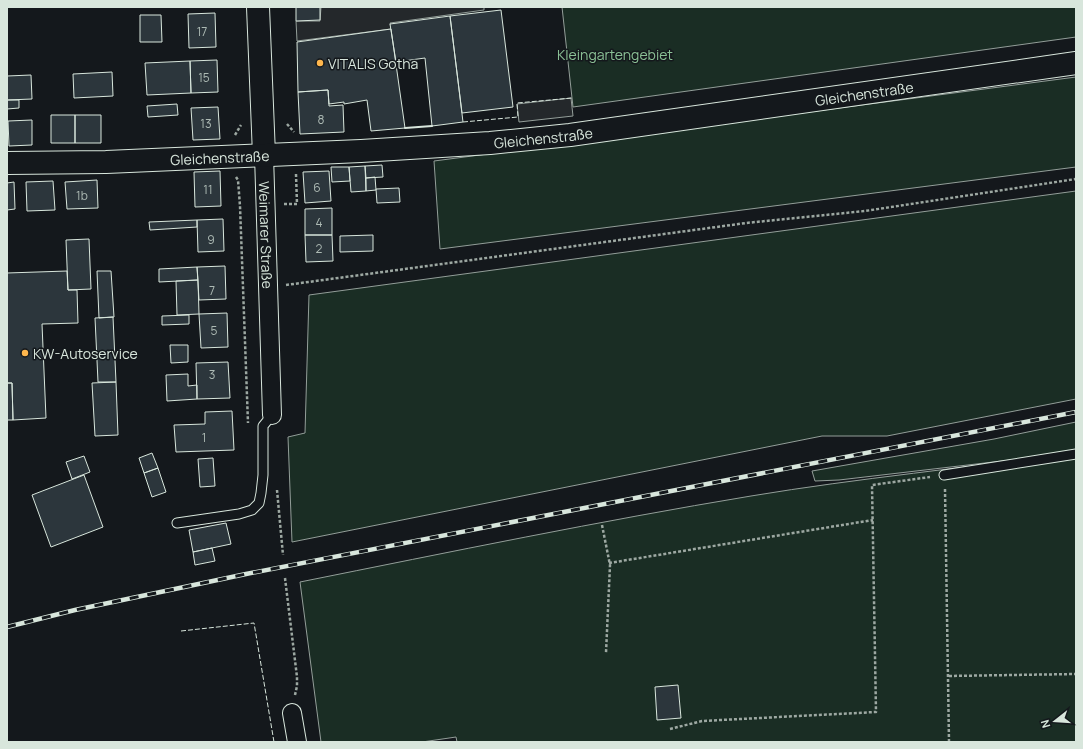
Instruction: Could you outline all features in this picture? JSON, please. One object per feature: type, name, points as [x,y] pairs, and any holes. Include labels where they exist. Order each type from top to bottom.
[{"type":"street","name":"Weimarer Straße","points":[[258,7],[272,415]]},
{"type":"street","name":"Gleichenstraße","points":[[7,164],[169,160],[264,154],[353,152],[490,144],[570,135],[1076,63]]},
{"type":"street","points":[[292,713],[296,742]]},
{"type":"lane","points":[[177,523],[239,514],[252,510],[259,503],[263,475],[263,426],[272,415]]},
{"type":"lane","points":[[944,475],[1076,454]]},
{"type":"path","points":[[235,175],[238,180],[240,206],[248,426]]},
{"type":"path","points":[[268,288],[746,223],[865,211],[1076,179]]},
{"type":"path","points":[[670,729],[702,721],[876,712],[872,485],[944,475],[949,676],[949,742]]},
{"type":"path","points":[[277,487],[283,555]]},
{"type":"path","points":[[610,563],[873,520]]},
{"type":"path","points":[[602,525],[610,563],[606,653]]},
{"type":"path","points":[[285,578],[297,686],[292,713]]},
{"type":"path","points":[[949,676],[1076,674]]},
{"type":"green space","name":"Kleingartengebiet","points":[[562,7],[1076,7],[1076,37],[573,107]]},
{"type":"green space","points":[[1076,77],[1076,167],[440,249],[434,161]]},
{"type":"green space","points":[[1076,191],[1076,399],[887,436],[822,436],[292,542],[288,437],[305,433],[309,295]]},
{"type":"green space","points":[[1076,422],[1076,450],[1019,459],[839,480],[815,481],[812,471],[994,439]]},
{"type":"green space","points":[[1076,452],[1076,742],[457,742],[456,737],[422,742],[321,742],[300,582],[581,526],[751,496]]},
{"type":"shaded area","points":[[321,7],[484,7],[484,10],[390,23],[391,29],[297,41],[296,21],[320,21]]},
{"type":"shaded area","points":[[571,98],[573,116],[519,122],[517,104]]},
{"type":"building","points":[[296,7],[320,7],[320,20],[296,21]]},
{"type":"building","points":[[501,10],[513,107],[462,113],[450,16]]},
{"type":"building","points":[[215,13],[216,47],[189,48],[188,14]]},
{"type":"building","points":[[140,15],[161,15],[162,42],[140,42]]},
{"type":"building","points":[[450,16],[463,122],[432,126],[425,58],[396,62],[390,24]]},
{"type":"building","points":[[391,29],[405,128],[371,131],[367,100],[344,104],[344,102],[329,104],[328,90],[298,92],[297,42]]},
{"type":"building","points":[[217,60],[218,92],[191,93],[190,61]]},
{"type":"building","points":[[190,61],[191,93],[147,95],[145,63]]},
{"type":"building","points":[[112,72],[113,96],[74,98],[73,74]]},
{"type":"building","points":[[31,75],[32,99],[7,100],[7,76]]},
{"type":"building","points":[[328,90],[329,106],[343,105],[344,132],[300,134],[298,92]]},
{"type":"building","points":[[7,100],[19,100],[19,108],[7,109]]},
{"type":"building","points":[[177,104],[178,115],[148,117],[147,106]]},
{"type":"building","points":[[218,107],[220,139],[193,140],[191,108]]},
{"type":"building","points":[[51,115],[75,115],[75,143],[51,143]]},
{"type":"building","points":[[75,115],[101,115],[101,143],[75,143]]},
{"type":"building","points":[[32,120],[32,145],[9,146],[8,121]]},
{"type":"building","points":[[382,165],[383,177],[366,178],[365,166]]},
{"type":"building","points":[[365,166],[366,191],[351,192],[349,167]]},
{"type":"building","points":[[331,167],[349,167],[350,181],[332,182]]},
{"type":"building","points":[[220,171],[221,206],[195,207],[194,172]]},
{"type":"building","points":[[329,171],[331,201],[305,203],[303,172]]},
{"type":"building","points":[[375,177],[376,190],[366,191],[366,178]]},
{"type":"building","points":[[97,180],[98,208],[67,209],[65,182]]},
{"type":"building","points":[[53,181],[55,210],[27,211],[26,182]]},
{"type":"building","points":[[14,182],[15,209],[7,210],[7,183]]},
{"type":"building","points":[[399,188],[400,202],[377,203],[376,189]]},
{"type":"building","points":[[332,208],[332,235],[305,235],[305,209]]},
{"type":"building","points":[[223,219],[224,251],[198,252],[197,220]]},
{"type":"building","points":[[197,220],[197,227],[150,230],[149,222]]},
{"type":"building","points":[[305,235],[332,235],[333,261],[306,262]]},
{"type":"building","points":[[373,235],[373,251],[340,252],[340,236]]},
{"type":"building","points":[[89,239],[91,289],[68,290],[66,240]]},
{"type":"building","points":[[225,266],[226,299],[199,300],[197,267]]},
{"type":"building","points":[[197,267],[198,280],[159,282],[159,269]]},
{"type":"building","name":"KW-Autoservice","points":[[67,271],[68,290],[77,290],[78,323],[42,324],[46,418],[13,420],[12,383],[7,383],[7,273]]},
{"type":"building","points":[[97,271],[111,271],[114,317],[99,318]]},
{"type":"building","points":[[198,280],[199,314],[177,315],[176,281]]},
{"type":"building","points":[[227,313],[228,347],[201,348],[199,314]]},
{"type":"building","points":[[189,315],[189,324],[162,325],[162,316]]},
{"type":"building","points":[[113,317],[116,382],[98,382],[95,318]]},
{"type":"building","points":[[170,345],[188,345],[188,362],[171,363]]},
{"type":"building","points":[[228,362],[230,398],[197,399],[196,363]]},
{"type":"building","points":[[188,374],[188,386],[197,385],[197,399],[167,401],[166,375]]},
{"type":"building","points":[[116,382],[118,435],[95,436],[92,383]]},
{"type":"building","points":[[7,383],[12,383],[13,420],[7,420]]},
{"type":"building","points":[[232,411],[234,450],[176,452],[174,425],[205,424],[205,412]]},
{"type":"building","points":[[152,453],[158,468],[144,473],[139,458]]},
{"type":"building","points":[[84,456],[90,472],[72,479],[66,462]]},
{"type":"building","points":[[213,458],[215,486],[200,487],[198,459]]},
{"type":"building","points":[[158,468],[166,492],[152,497],[144,473]]},
{"type":"building","points":[[84,475],[103,527],[51,547],[32,495]]},
{"type":"building","points":[[226,523],[231,544],[193,552],[189,530]]},
{"type":"building","points":[[212,548],[215,561],[195,565],[193,552]]},
{"type":"building","points":[[678,685],[681,718],[657,720],[655,687]]},
{"type":"railway","points":[[7,627],[75,610],[246,574],[1076,412]]},
{"type":"fence","points":[[463,122],[518,117],[517,103],[572,98]]},
{"type":"fence","points":[[181,631],[254,623],[274,742]]},
{"type":"wall","points":[[405,128],[432,126]]},
{"type":"place","name":"VITALIS Gotha","points":[[320,63]]},
{"type":"place","name":"KW-Autoservice","points":[[25,353]]}]
